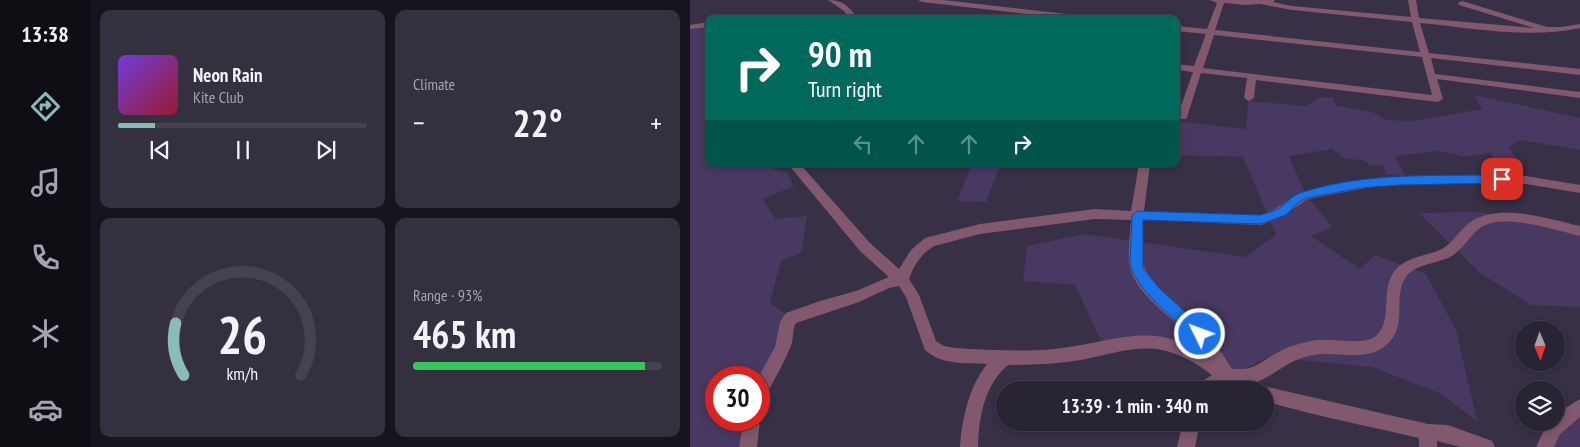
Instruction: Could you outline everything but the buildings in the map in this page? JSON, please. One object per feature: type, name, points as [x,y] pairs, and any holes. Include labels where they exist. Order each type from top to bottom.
[{"type":"street","points":[[832,0],[847,9],[850,15]]},
{"type":"street","points":[[922,0],[1026,8],[1069,15]]},
{"type":"street","points":[[1182,118],[1210,32],[1217,0],[1245,3],[1267,1],[1292,8],[1527,31],[1561,30],[1580,26]]},
{"type":"street","points":[[1180,67],[1438,100],[1415,19],[1412,0]]},
{"type":"street","points":[[1461,1],[1546,29]]},
{"type":"street","points":[[1020,15],[1026,8]]},
{"type":"street","points":[[690,27],[705,25]]},
{"type":"street","points":[[1180,28],[1580,72]]},
{"type":"street","points":[[1432,76],[1580,95]]},
{"type":"street","points":[[1249,98],[1252,77]]},
{"type":"street","points":[[797,167],[865,247],[902,280],[912,296],[930,345],[935,351],[947,355],[1004,358],[1048,357],[1128,344],[1156,342],[1178,348],[1207,361],[1228,377],[1237,381]]},
{"type":"street","points":[[1144,167],[1137,216],[1137,270],[1154,292],[1213,348],[1228,377]]},
{"type":"street","points":[[902,280],[909,261],[922,246],[950,235],[988,227],[1094,214],[1260,220],[1282,212],[1295,199],[1306,195],[1377,182],[1510,179],[1545,182],[1580,190]]},
{"type":"street","points":[[1216,381],[1228,377],[1257,375],[1276,361],[1308,349],[1328,346],[1368,347],[1382,340],[1390,328],[1394,314],[1396,281],[1401,272],[1430,257],[1445,254],[1477,224],[1483,221],[1503,218],[1532,221],[1580,231]]},
{"type":"street","points":[[770,370],[785,341],[787,322],[791,318],[858,296],[887,283],[902,280]]},
{"type":"street","points":[[969,447],[971,422],[980,392],[994,366],[1004,358]]},
{"type":"street","points":[[1274,396],[1300,403],[1351,412],[1428,439],[1448,434],[1486,447]]},
{"type":"street","points":[[1545,447],[1550,431],[1562,419],[1580,407]]},
{"type":"street","points":[[748,447],[750,431]]},
{"type":"street","points":[[1186,447],[1190,431]]},
{"type":"shaded area","points":[[705,27],[705,167],[767,167],[788,173],[793,187],[762,199],[776,219],[807,216],[801,253],[781,261],[770,303],[791,318],[785,333],[766,366],[705,366],[705,431],[750,431],[748,447],[690,447],[690,29]]},
{"type":"shaded area","points":[[1474,95],[1580,118],[1580,150],[1520,140],[1509,147],[1515,157],[1498,162],[1490,153],[1465,157],[1439,151],[1395,156],[1406,177],[1386,174],[1383,165],[1371,166],[1363,160],[1346,159],[1332,149],[1289,156],[1306,195],[1332,227],[1311,236],[1360,269],[1375,255],[1426,274],[1456,330],[1477,421],[1439,393],[1372,367],[1269,357],[1228,377],[1209,350],[1168,337],[1130,336],[1101,341],[1075,285],[1023,281],[1027,246],[1085,234],[1245,257],[1276,235],[1243,157],[1180,155],[1180,121],[1246,129],[1248,101],[1306,106],[1319,98],[1333,97],[1335,105],[1375,113],[1385,120],[1413,121],[1482,109]]},
{"type":"shaded area","points":[[965,167],[1000,167],[986,202],[957,201],[970,168]]},
{"type":"shaded area","points":[[1478,212],[1580,231],[1580,307],[1531,305],[1480,273],[1419,213]]},
{"type":"shaded area","points":[[1580,407],[1580,447],[1545,447],[1559,431],[1565,431],[1565,424]]},
{"type":"route","points":[[1200,334],[1154,292],[1142,279],[1137,270],[1137,216],[1260,220],[1282,212],[1295,199],[1306,195],[1361,184],[1400,181],[1502,179]]}]
